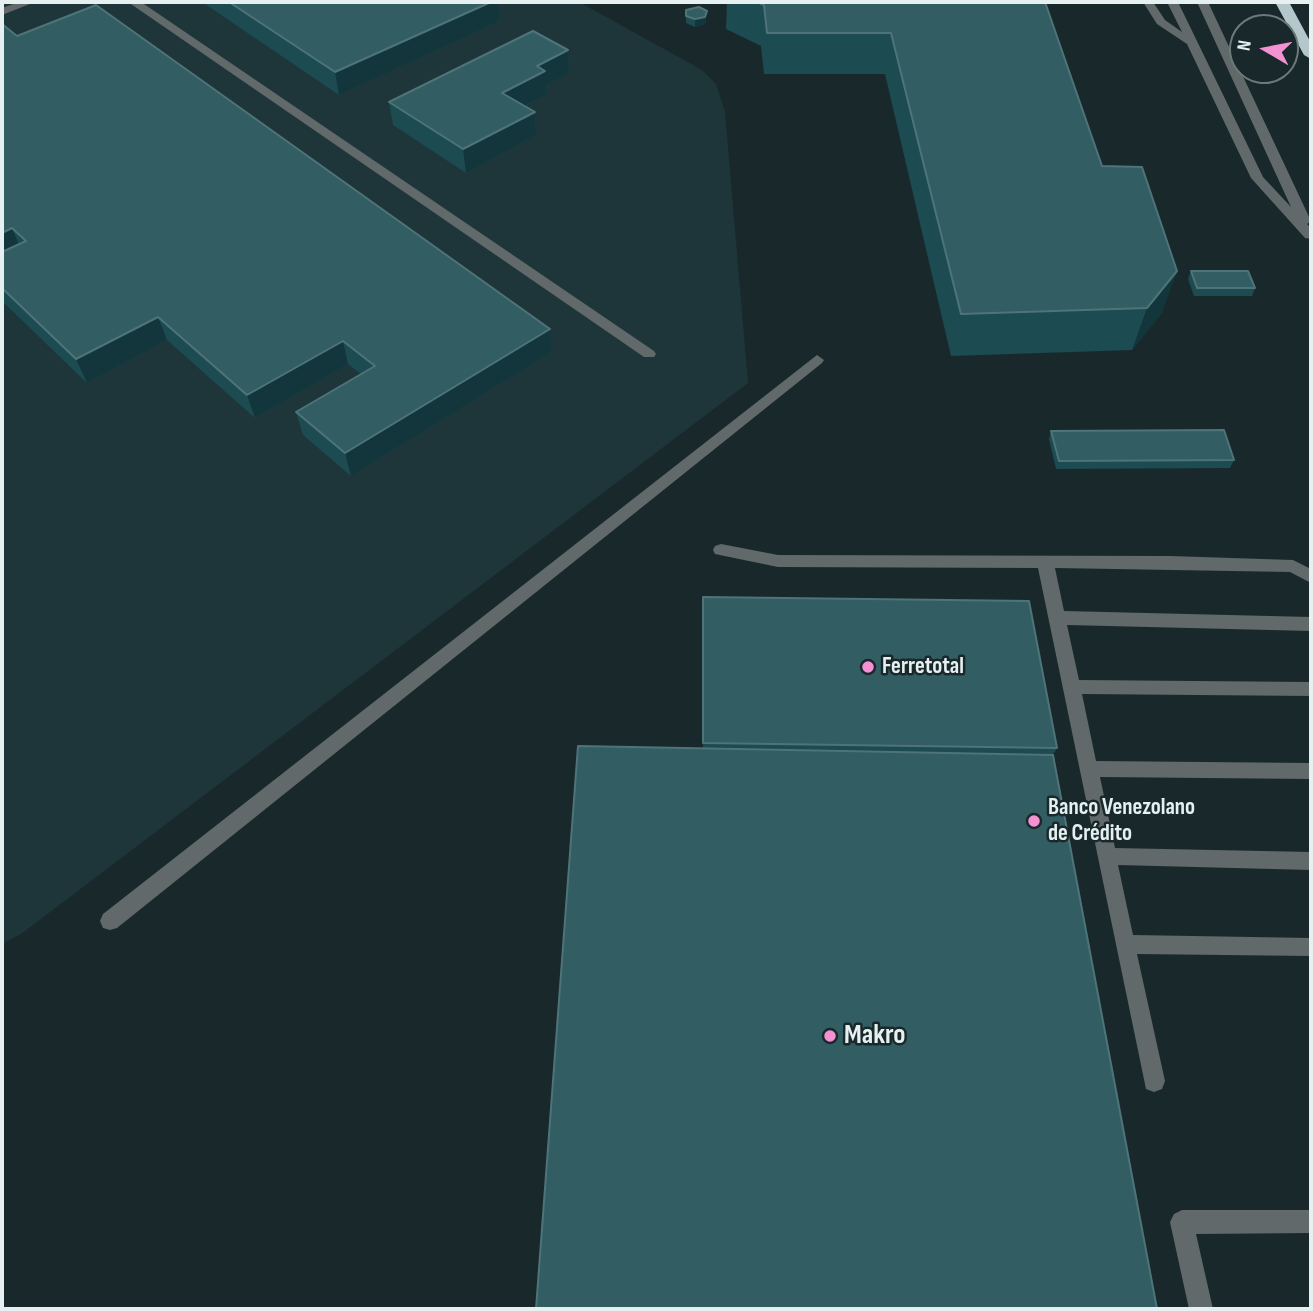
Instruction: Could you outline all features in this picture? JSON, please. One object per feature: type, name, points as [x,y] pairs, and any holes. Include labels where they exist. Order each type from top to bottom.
[{"type":"highway","points":[[1283,2],[1311,55]]},
{"type":"street","points":[[2,12],[29,2]]},
{"type":"street","points":[[134,2],[649,354]]},
{"type":"street","points":[[1149,2],[1156,18],[1165,27],[1192,42]]},
{"type":"street","points":[[1173,2],[1257,178],[1311,236]]},
{"type":"street","points":[[1203,2],[1311,236]]},
{"type":"street","points":[[110,921],[817,360]]},
{"type":"street","points":[[722,550],[778,561],[1293,566],[1311,578]]},
{"type":"street","points":[[1045,562],[1154,1081]]},
{"type":"street","points":[[1056,618],[1311,624]]},
{"type":"street","points":[[1071,687],[1311,689]]},
{"type":"street","points":[[1088,769],[1311,771]]},
{"type":"street","points":[[1107,856],[1311,861]]},
{"type":"street","points":[[1125,944],[1311,947]]},
{"type":"street","points":[[1201,1309],[1182,1222],[1311,1222]]},
{"type":"shaded area","points":[[2,2],[579,2],[702,70],[716,84],[725,112],[748,383],[21,934],[2,944]]},
{"type":"building","points":[[229,2],[491,2],[335,72]]},
{"type":"building","points":[[757,2],[1045,2],[1102,166],[1142,167],[1177,271],[1147,308],[961,314],[891,33],[767,33],[764,5]]},
{"type":"building","points":[[96,5],[550,329],[345,453],[296,412],[375,366],[343,341],[247,395],[158,317],[76,359],[2,288],[2,252],[26,241],[12,228],[2,233],[2,24],[17,36]]},
{"type":"building","points":[[699,7],[707,11],[705,17],[695,19],[686,16],[686,10]]},
{"type":"building","points":[[533,31],[568,50],[537,66],[545,71],[502,93],[535,112],[463,149],[389,102]]},
{"type":"building","points":[[1191,271],[1248,271],[1255,288],[1197,288]]},
{"type":"building","points":[[1224,430],[1234,460],[1059,461],[1051,431]]},
{"type":"building","name":"Ferretotal","points":[[703,597],[1029,601],[1057,748],[703,743]]},
{"type":"building","name":"Makro","points":[[578,746],[1053,755],[1157,1309],[536,1309]]},
{"type":"place","name":"Ferretotal","points":[[868,667]]},
{"type":"place","name":"Banco Venezolano de Crédito","points":[[1034,821]]},
{"type":"place","name":"Makro","points":[[830,1036]]}]
